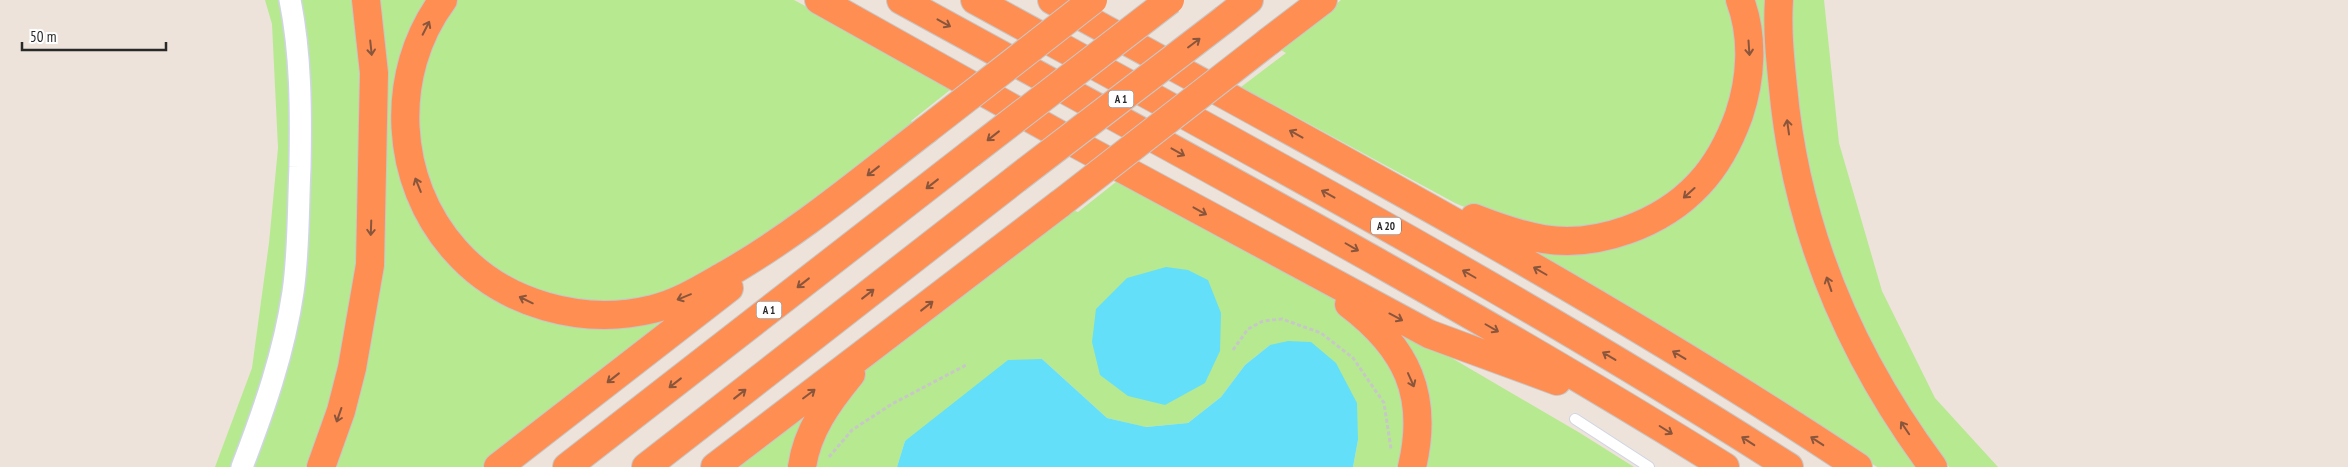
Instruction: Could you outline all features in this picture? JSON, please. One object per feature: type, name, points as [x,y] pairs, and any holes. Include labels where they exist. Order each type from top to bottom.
[{"type":"highway","points":[[321,467],[341,411],[352,368],[370,265],[374,73],[366,0]]},
{"type":"highway","points":[[443,0],[424,30],[412,64],[405,102],[406,143],[413,174],[429,212],[455,250],[487,278],[530,303],[572,314],[613,314],[654,309],[700,290],[787,238]]},
{"type":"highway","points":[[819,0],[1291,261],[1429,334],[1625,405]]},
{"type":"highway","points":[[901,0],[1349,246],[1625,405],[1725,467]]},
{"type":"highway","name":"A 20","points":[[975,0],[1374,219],[1560,326],[1789,467]]},
{"type":"highway","points":[[1052,0],[1384,183],[1580,294],[1858,467]]},
{"type":"highway","points":[[498,467],[755,268],[787,238],[1093,0]]},
{"type":"highway","name":"A 1","points":[[567,467],[1170,0]]},
{"type":"highway","name":"A 1","points":[[646,467],[1016,179],[1250,0]]},
{"type":"highway","points":[[715,467],[809,394],[875,347],[1322,0]]},
{"type":"highway","points":[[1384,183],[1504,230],[1545,239],[1579,240],[1610,235],[1639,225],[1669,209],[1699,184],[1723,152],[1743,102],[1750,52],[1740,0]]},
{"type":"highway","points":[[1779,0],[1780,53],[1790,144],[1801,197],[1815,243],[1832,293],[1855,344],[1905,429],[1933,467]]},
{"type":"highway","points":[[1291,261],[1366,317],[1386,337],[1401,360],[1415,390],[1419,416],[1418,441],[1402,462]]},
{"type":"highway","points":[[814,465],[804,454],[817,421],[838,390],[875,347]]},
{"type":"street","points":[[242,467],[272,384],[293,292],[297,244],[301,84],[296,28],[290,0]]},
{"type":"lane","points":[[1575,420],[1649,467]]},
{"type":"path","points":[[1233,350],[1248,329],[1263,321],[1282,319],[1320,333],[1353,358],[1384,402],[1402,462]]},
{"type":"path","points":[[814,465],[852,430],[892,404],[968,364]]},
{"type":"green space","points":[[265,0],[284,0],[296,84],[287,304],[237,467],[215,467],[252,368],[269,243],[278,148],[272,24]]},
{"type":"green space","points":[[293,0],[356,0],[364,90],[359,257],[340,374],[310,467],[248,467],[296,304]]},
{"type":"green space","points":[[376,0],[434,0],[402,167],[497,295],[688,307],[486,467],[332,467],[358,390]]},
{"type":"green space","points":[[454,0],[794,0],[955,86],[911,121],[913,123],[754,248],[714,273],[635,304],[572,304],[503,277],[453,234],[419,165],[415,94],[447,9]]},
{"type":"green space","points":[[1341,0],[1731,0],[1741,73],[1714,152],[1668,200],[1596,230],[1507,225],[1455,203],[1241,87],[1286,53],[1281,50]]},
{"type":"green space","points":[[1748,0],[1768,0],[1776,123],[1921,467],[1877,467],[1810,423],[1516,245],[1586,247],[1726,161]]},
{"type":"green space","points":[[1792,0],[1824,0],[1839,143],[1882,291],[1935,398],[1998,467],[1949,467],[1897,393],[1860,325],[1841,281],[1825,236],[1812,190],[1795,95]]},
{"type":"green space","points":[[1121,178],[1315,287],[1342,305],[1367,326],[1408,396],[1402,467],[1353,467],[1358,440],[1270,345],[1245,365],[1221,397],[1188,423],[1145,427],[1107,418],[1042,359],[905,441],[897,467],[810,467],[813,449],[861,374],[890,349],[1073,210],[1078,212]]},
{"type":"green space","points":[[1392,323],[1580,433],[1634,467],[1420,467]]},
{"type":"green space","points":[[816,402],[794,467],[727,467]]},
{"type":"water","points":[[1166,267],[1188,270],[1208,280],[1221,313],[1220,351],[1205,383],[1165,405],[1128,396],[1100,375],[1092,342],[1096,309],[1127,278]]},
{"type":"water","points":[[1288,341],[1311,342],[1336,363],[1357,403],[1358,440],[1353,467],[897,467],[905,441],[1008,360],[1042,359],[1107,418],[1146,427],[1188,423],[1221,397],[1245,365],[1270,345]]}]
